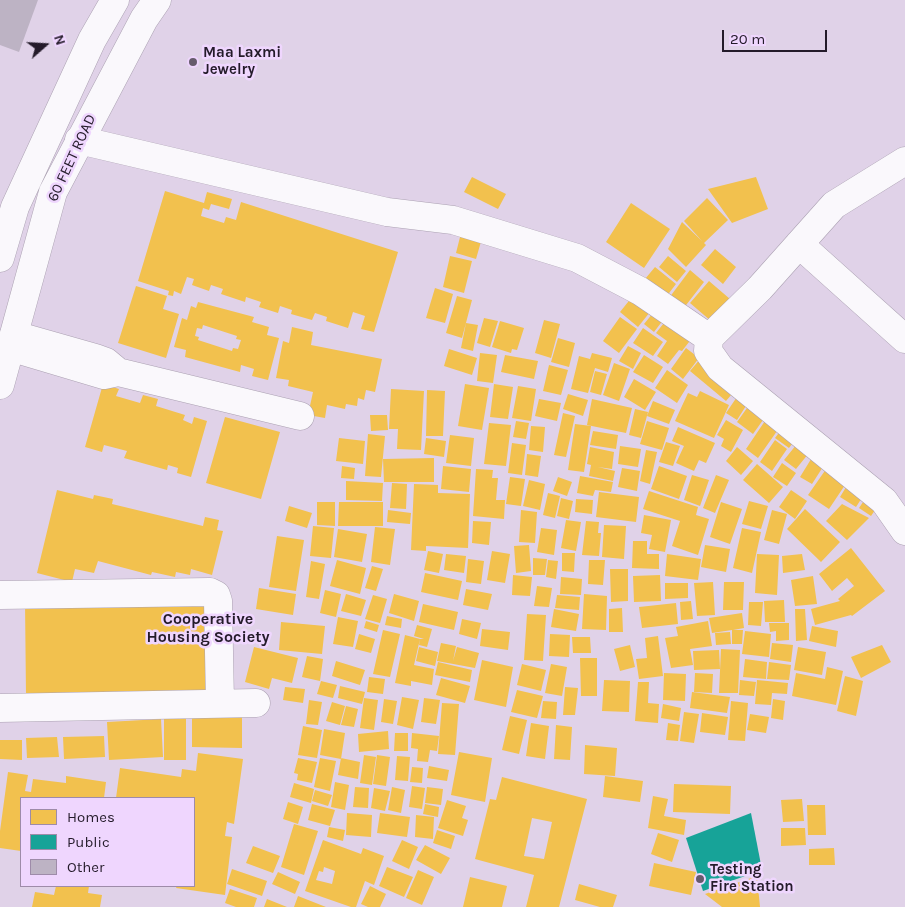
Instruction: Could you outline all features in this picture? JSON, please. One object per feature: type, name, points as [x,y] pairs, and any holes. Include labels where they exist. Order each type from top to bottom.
[{"type":"street","name":"60 FEET ROAD","points":[[1,251],[8,205],[92,40],[115,0]]},
{"type":"street","name":"60 FEET ROAD","points":[[0,385],[53,192],[144,19],[157,0]]},
{"type":"street","points":[[79,140],[387,212],[453,220],[577,258],[640,291],[709,338]]},
{"type":"street","points":[[905,161],[834,205],[760,288],[709,338],[708,351],[720,368],[884,501],[905,531]]},
{"type":"street","points":[[799,244],[905,339]]},
{"type":"street","points":[[12,341],[95,358],[106,362],[118,372],[300,416]]},
{"type":"street","points":[[0,595],[210,592],[216,595],[218,601],[220,703]]},
{"type":"street","points":[[0,708],[256,703]]},
{"type":"building: Homes","points":[[472,177],[506,194],[498,209],[464,192]]},
{"type":"building: Homes","points":[[756,177],[768,209],[732,223],[708,189]]},
{"type":"building: Homes","points":[[165,191],[204,203],[207,192],[232,199],[229,209],[211,204],[209,210],[203,208],[201,216],[224,223],[226,217],[236,220],[241,202],[398,252],[374,332],[361,329],[365,316],[353,312],[348,328],[326,321],[327,317],[315,313],[312,320],[291,314],[292,310],[280,306],[278,313],[259,307],[261,302],[246,297],[245,302],[221,294],[223,289],[211,285],[209,291],[192,285],[194,279],[187,277],[181,294],[174,291],[173,296],[168,295],[169,291],[138,281]]},
{"type":"building: Homes","points":[[707,198],[728,220],[704,243],[706,245],[686,267],[668,249],[682,222],[702,241],[684,221]]},
{"type":"building: Homes","points":[[631,203],[670,229],[644,268],[606,242]]},
{"type":"building: Homes","points":[[461,233],[482,238],[476,259],[456,253]]},
{"type":"building: Homes","points":[[715,249],[736,267],[723,284],[701,265]]},
{"type":"building: Homes","points":[[450,256],[472,261],[464,293],[443,287]]},
{"type":"building: Homes","points":[[668,256],[686,271],[677,282],[659,267]]},
{"type":"building: Homes","points":[[655,267],[676,284],[666,297],[645,279]]},
{"type":"building: Homes","points":[[690,270],[704,282],[683,309],[669,298]]},
{"type":"building: Homes","points":[[709,281],[730,299],[711,321],[690,303]]},
{"type":"building: Homes","points":[[136,286],[167,296],[163,309],[179,314],[166,358],[118,343]]},
{"type":"building: Homes","points":[[435,288],[453,294],[445,323],[426,318]]},
{"type":"building: Homes","points":[[636,292],[654,307],[638,327],[620,312]]},
{"type":"building: Homes","points":[[457,296],[472,300],[462,338],[446,333]]},
{"type":"building: Homes","points":[[198,302],[254,317],[252,322],[269,327],[267,335],[279,338],[268,380],[252,376],[254,369],[241,365],[240,372],[185,357],[186,350],[174,347],[182,318],[187,320],[191,306],[196,308]],"holes":[[[203,325],[237,336],[236,339],[241,340],[238,349],[233,348],[232,351],[198,340],[199,337],[195,336],[197,328],[202,329]]]},
{"type":"building: Homes","points":[[658,307],[667,315],[654,332],[644,324]]},
{"type":"building: Homes","points":[[671,314],[696,333],[682,351],[679,350],[668,364],[657,356],[667,341],[656,333]]},
{"type":"building: Homes","points":[[620,317],[637,329],[619,353],[603,341]]},
{"type":"building: Homes","points":[[484,318],[498,321],[490,347],[477,343]]},
{"type":"building: Homes","points":[[544,320],[560,324],[551,358],[535,353]]},
{"type":"building: Homes","points":[[500,321],[524,328],[517,350],[512,349],[511,353],[492,347]]},
{"type":"building: Homes","points":[[466,323],[478,325],[473,351],[461,348]]},
{"type":"building: Homes","points":[[292,327],[313,332],[311,345],[382,359],[375,392],[366,390],[364,400],[358,398],[357,406],[346,404],[345,409],[327,405],[325,418],[308,415],[313,392],[288,386],[289,380],[276,378],[283,341],[289,343]]},
{"type":"building: Homes","points":[[643,328],[663,342],[653,356],[633,343]]},
{"type":"building: Homes","points":[[558,338],[575,343],[569,367],[551,362]]},
{"type":"building: Homes","points":[[628,346],[641,353],[633,369],[619,361]]},
{"type":"building: Homes","points":[[686,348],[699,358],[683,379],[671,369]]},
{"type":"building: Homes","points":[[449,349],[477,358],[472,375],[444,366]]},
{"type":"building: Homes","points":[[480,353],[497,355],[493,383],[477,381]]},
{"type":"building: Homes","points":[[592,353],[612,358],[608,372],[595,368],[588,393],[571,389],[579,356],[590,359]]},
{"type":"building: Homes","points":[[505,355],[538,361],[534,379],[501,372]]},
{"type":"building: Homes","points":[[644,355],[663,367],[653,383],[633,372]]},
{"type":"building: Homes","points":[[701,358],[737,388],[726,401],[690,371]]},
{"type":"building: Homes","points":[[614,363],[630,369],[619,401],[603,395]]},
{"type":"building: Homes","points":[[549,365],[568,370],[561,395],[543,391]]},
{"type":"building: Homes","points":[[667,370],[688,385],[677,403],[655,388]]},
{"type":"building: Homes","points":[[595,371],[607,374],[601,395],[590,392]]},
{"type":"building: Homes","points":[[634,379],[656,392],[645,410],[624,397]]},
{"type":"building: Homes","points":[[103,384],[119,389],[116,396],[140,403],[143,395],[158,399],[156,406],[185,415],[183,420],[192,424],[194,417],[207,421],[191,477],[177,473],[178,468],[168,465],[167,470],[124,458],[127,451],[104,445],[102,452],[85,447]]},
{"type":"building: Homes","points":[[465,384],[489,388],[482,430],[458,426]]},
{"type":"building: Homes","points":[[494,384],[513,387],[508,419],[490,417]]},
{"type":"building: Homes","points":[[518,386],[536,389],[531,421],[512,418]]},
{"type":"building: Homes","points":[[391,389],[424,391],[421,450],[397,449],[398,429],[389,429]]},
{"type":"building: Homes","points":[[427,390],[445,391],[443,436],[426,436]]},
{"type":"building: Homes","points":[[700,391],[729,405],[714,438],[675,421],[688,393],[697,397]]},
{"type":"building: Homes","points":[[741,391],[751,398],[737,420],[726,413]]},
{"type":"building: Homes","points":[[568,394],[588,400],[583,416],[563,409]]},
{"type":"building: Homes","points":[[539,399],[561,403],[557,421],[535,416]]},
{"type":"building: Homes","points":[[592,399],[632,408],[626,433],[587,425]]},
{"type":"building: Homes","points":[[653,401],[675,410],[669,424],[647,416]]},
{"type":"building: Homes","points":[[752,401],[768,413],[753,434],[737,422]]},
{"type":"building: Homes","points":[[635,409],[648,412],[641,438],[629,435]]},
{"type":"building: Homes","points":[[563,413],[575,416],[566,457],[554,455]]},
{"type":"building: Homes","points":[[370,415],[387,415],[388,430],[371,431]]},
{"type":"building: Homes","points":[[769,415],[782,424],[758,458],[746,449]]},
{"type":"building: Homes","points":[[225,417],[280,432],[261,499],[206,483]]},
{"type":"building: Homes","points":[[726,420],[743,430],[731,452],[721,446],[724,439],[717,435]]},
{"type":"building: Homes","points":[[516,421],[529,423],[526,439],[513,437]]},
{"type":"building: Homes","points":[[647,421],[669,428],[662,450],[640,444]]},
{"type":"building: Homes","points":[[489,423],[511,425],[506,466],[484,464]]},
{"type":"building: Homes","points":[[575,424],[591,426],[584,472],[568,470]]},
{"type":"building: Homes","points":[[531,426],[545,427],[543,452],[529,450]]},
{"type":"building: Homes","points":[[784,426],[798,436],[789,448],[775,438]]},
{"type":"building: Homes","points":[[678,427],[715,443],[706,463],[699,460],[694,471],[676,463],[684,446],[672,441]]},
{"type":"building: Homes","points":[[593,431],[618,435],[616,449],[590,445]]},
{"type":"building: Homes","points":[[368,434],[385,436],[381,477],[365,476]]},
{"type":"building: Homes","points":[[450,435],[474,438],[471,466],[446,463]]},
{"type":"building: Homes","points":[[339,438],[365,441],[363,464],[336,461]]},
{"type":"building: Homes","points":[[426,438],[446,441],[444,457],[424,454]]},
{"type":"building: Homes","points":[[801,439],[813,448],[796,469],[784,460]]},
{"type":"building: Homes","points":[[775,440],[787,449],[772,471],[760,462]]},
{"type":"building: Homes","points":[[666,442],[680,446],[673,466],[659,462]]},
{"type":"building: Homes","points":[[512,443],[526,445],[522,475],[508,473]]},
{"type":"building: Homes","points":[[620,446],[641,449],[638,467],[618,464]]},
{"type":"building: Homes","points":[[590,447],[614,452],[612,469],[598,467],[615,471],[613,481],[589,476],[591,465],[587,464]]},
{"type":"building: Homes","points":[[737,447],[753,461],[741,475],[726,461]]},
{"type":"building: Homes","points":[[646,450],[657,452],[650,484],[640,481]]},
{"type":"building: Homes","points":[[816,451],[828,459],[812,484],[800,477]]},
{"type":"building: Homes","points":[[527,454],[541,456],[538,477],[525,475]]},
{"type":"building: Homes","points":[[434,458],[434,482],[384,482],[383,459]]},
{"type":"building: Homes","points":[[831,462],[851,476],[829,509],[808,495]]},
{"type":"building: Homes","points":[[782,463],[796,473],[787,486],[773,477]]},
{"type":"building: Homes","points":[[757,464],[783,487],[769,503],[743,480]]},
{"type":"building: Homes","points":[[342,466],[355,468],[354,479],[341,478]]},
{"type":"building: Homes","points":[[443,466],[471,469],[469,492],[441,489]]},
{"type":"building: Homes","points":[[659,466],[687,476],[679,499],[651,489]]},
{"type":"building: Homes","points":[[622,468],[640,471],[637,491],[618,487]]},
{"type":"building: Homes","points":[[476,469],[493,470],[492,478],[498,478],[496,500],[505,500],[504,519],[473,516]]},
{"type":"building: Homes","points":[[692,475],[709,480],[700,506],[684,500]]},
{"type":"building: Homes","points":[[716,475],[729,480],[715,513],[703,508]]},
{"type":"building: Homes","points":[[580,476],[613,482],[611,492],[595,490],[593,496],[577,493]]},
{"type":"building: Homes","points":[[510,477],[525,479],[521,506],[506,504]]},
{"type":"building: Homes","points":[[558,477],[572,482],[567,496],[553,491]]},
{"type":"building: Homes","points":[[851,479],[867,490],[856,507],[840,497]]},
{"type":"building: Homes","points":[[529,480],[545,484],[540,510],[523,506]]},
{"type":"building: Homes","points":[[346,481],[383,483],[382,501],[346,500]]},
{"type":"building: Homes","points":[[392,483],[407,484],[406,509],[390,508]]},
{"type":"building: Homes","points":[[414,484],[438,485],[438,493],[470,494],[468,548],[426,546],[426,551],[411,550]]},
{"type":"building: Homes","points":[[57,490],[93,499],[94,495],[113,499],[112,504],[203,526],[205,517],[219,520],[217,530],[223,531],[212,575],[191,569],[190,575],[176,572],[175,577],[152,572],[151,575],[98,561],[94,573],[75,569],[72,582],[37,573]]},
{"type":"building: Homes","points":[[791,490],[807,501],[795,519],[779,507]]},
{"type":"building: Homes","points":[[649,491],[698,507],[696,515],[709,519],[698,555],[672,546],[680,521],[643,509]]},
{"type":"building: Homes","points":[[599,492],[639,497],[636,522],[596,517]]},
{"type":"building: Homes","points":[[548,493],[560,496],[555,518],[543,515]]},
{"type":"building: Homes","points":[[869,493],[881,501],[871,516],[859,508]]},
{"type":"building: Homes","points":[[561,498],[573,501],[569,519],[557,516]]},
{"type":"building: Homes","points":[[576,499],[593,500],[592,514],[575,512]]},
{"type":"building: Homes","points":[[749,501],[768,506],[761,529],[742,524]]},
{"type":"building: Homes","points":[[317,502],[335,502],[335,526],[317,525]]},
{"type":"building: Homes","points":[[339,502],[383,502],[383,526],[338,526]]},
{"type":"building: Homes","points":[[721,502],[742,509],[730,544],[710,537]]},
{"type":"building: Homes","points":[[842,504],[869,518],[847,540],[826,521]]},
{"type":"building: Homes","points":[[289,506],[312,513],[307,528],[285,521]]},
{"type":"building: Homes","points":[[805,509],[840,542],[821,562],[787,529]]},
{"type":"building: Homes","points":[[388,510],[411,513],[410,524],[387,522]]},
{"type":"building: Homes","points":[[521,510],[537,512],[535,543],[519,542]]},
{"type":"building: Homes","points":[[772,510],[787,514],[779,544],[764,540]]},
{"type":"building: Homes","points":[[644,515],[671,520],[665,552],[649,549],[652,535],[641,533]]},
{"type":"building: Homes","points":[[566,520],[581,522],[576,551],[561,548]]},
{"type":"building: Homes","points":[[473,521],[491,522],[489,545],[472,543]]},
{"type":"building: Homes","points":[[586,521],[599,522],[598,533],[601,533],[599,556],[582,555]]},
{"type":"building: Homes","points":[[604,525],[626,526],[624,559],[602,557]]},
{"type":"building: Homes","points":[[313,526],[334,528],[331,558],[310,556]]},
{"type":"building: Homes","points":[[375,527],[395,529],[390,565],[371,562]]},
{"type":"building: Homes","points":[[541,528],[557,530],[554,555],[537,552]]},
{"type":"building: Homes","points":[[742,528],[761,532],[752,573],[733,568]]},
{"type":"building: Homes","points":[[338,529],[367,534],[362,562],[334,557]]},
{"type":"building: Homes","points":[[277,536],[304,540],[296,591],[269,587]]},
{"type":"building: Homes","points":[[633,541],[647,541],[647,554],[659,554],[659,569],[632,568]]},
{"type":"building: Homes","points":[[529,545],[531,571],[516,573],[514,546]]},
{"type":"building: Homes","points":[[705,545],[730,549],[726,572],[701,567]]},
{"type":"building: Homes","points":[[851,548],[885,591],[852,616],[815,625],[811,609],[840,601],[838,599],[854,586],[847,578],[832,591],[819,574]]},
{"type":"building: Homes","points":[[428,551],[443,554],[439,573],[424,570]]},
{"type":"building: Homes","points":[[492,551],[510,554],[505,583],[487,580]]},
{"type":"building: Homes","points":[[562,553],[575,553],[574,572],[562,571]]},
{"type":"building: Homes","points":[[446,554],[466,556],[464,573],[444,570]]},
{"type":"building: Homes","points":[[667,554],[701,559],[698,580],[665,576]]},
{"type":"building: Homes","points":[[757,554],[779,555],[777,595],[755,593]]},
{"type":"building: Homes","points":[[802,554],[805,570],[783,573],[782,556]]},
{"type":"building: Homes","points":[[533,558],[547,559],[545,575],[533,575]]},
{"type":"building: Homes","points":[[468,559],[484,561],[481,584],[466,582]]},
{"type":"building: Homes","points":[[337,560],[366,568],[360,594],[330,586]]},
{"type":"building: Homes","points":[[548,560],[558,561],[556,579],[546,577]]},
{"type":"building: Homes","points":[[589,560],[605,560],[603,585],[588,584]]},
{"type":"building: Homes","points":[[311,561],[325,564],[319,599],[306,597]]},
{"type":"building: Homes","points":[[372,566],[383,569],[376,591],[365,588]]},
{"type":"building: Homes","points":[[610,569],[628,569],[628,601],[611,602]]},
{"type":"building: Homes","points":[[425,573],[462,581],[458,600],[421,592]]},
{"type":"building: Homes","points":[[513,575],[532,577],[530,596],[512,595]]},
{"type":"building: Homes","points":[[660,575],[661,601],[634,602],[633,576]]},
{"type":"building: Homes","points":[[813,576],[817,604],[795,606],[791,580]]},
{"type":"building: Homes","points":[[561,577],[582,579],[581,595],[560,594]]},
{"type":"building: Homes","points":[[713,582],[715,615],[697,616],[694,583]]},
{"type":"building: Homes","points":[[724,582],[744,582],[743,610],[723,610]]},
{"type":"building: Homes","points":[[665,583],[688,583],[688,598],[665,599]]},
{"type":"building: Homes","points":[[537,586],[552,588],[549,607],[534,606]]},
{"type":"building: Homes","points":[[259,588],[296,594],[293,615],[256,609]]},
{"type":"building: Homes","points":[[466,589],[492,594],[488,610],[463,605]]},
{"type":"building: Homes","points":[[325,590],[341,594],[336,617],[320,613]]},
{"type":"building: Homes","points":[[346,594],[366,600],[361,616],[341,611]]},
{"type":"building: Homes","points":[[394,594],[419,601],[414,621],[389,613]]},
{"type":"building: Homes","points":[[584,594],[607,596],[606,630],[582,629]]},
{"type":"building: Homes","points":[[373,595],[387,599],[380,623],[365,619]]},
{"type":"building: Homes","points":[[557,595],[580,597],[579,610],[555,608]]},
{"type":"building: Homes","points":[[213,600],[214,694],[26,695],[25,602]]},
{"type":"building: Homes","points":[[784,600],[785,622],[765,622],[764,601]]},
{"type":"building: Homes","points":[[691,601],[693,619],[681,620],[680,602]]},
{"type":"building: Homes","points":[[749,602],[763,602],[761,626],[748,625]]},
{"type":"building: Homes","points":[[676,603],[678,624],[642,628],[639,607]]},
{"type":"building: Homes","points":[[423,604],[458,612],[454,630],[419,622]]},
{"type":"building: Homes","points":[[622,608],[623,632],[609,632],[609,609]]},
{"type":"building: Homes","points":[[554,609],[579,614],[576,631],[551,627]]},
{"type":"building: Homes","points":[[795,609],[805,609],[807,640],[796,641]]},
{"type":"building: Homes","points":[[742,613],[744,628],[733,630],[743,630],[742,644],[732,644],[732,630],[712,633],[709,618]]},
{"type":"building: Homes","points":[[527,614],[546,615],[543,661],[524,660]]},
{"type":"building: Homes","points":[[387,616],[402,619],[401,628],[385,625]]},
{"type":"building: Homes","points":[[338,617],[358,621],[353,647],[333,644]]},
{"type":"building: Homes","points":[[462,619],[481,623],[477,639],[459,634]]},
{"type":"building: Homes","points":[[366,621],[379,625],[377,632],[364,628]]},
{"type":"building: Homes","points":[[708,621],[712,646],[690,649],[693,665],[671,668],[665,638],[678,636],[676,627]]},
{"type":"building: Homes","points":[[281,622],[325,626],[322,654],[279,650]]},
{"type":"building: Homes","points":[[769,623],[789,623],[789,640],[776,641],[776,631],[770,632]]},
{"type":"building: Homes","points":[[417,625],[432,629],[427,647],[419,645],[420,639],[424,639],[414,636]]},
{"type":"building: Homes","points":[[812,626],[838,631],[836,647],[809,641]]},
{"type":"building: Homes","points":[[482,629],[510,632],[508,650],[480,646]]},
{"type":"building: Homes","points":[[383,630],[400,634],[390,677],[373,674]]},
{"type":"building: Homes","points":[[745,631],[771,634],[769,657],[742,654]]},
{"type":"building: Homes","points":[[730,632],[731,644],[716,645],[715,633]]},
{"type":"building: Homes","points":[[359,634],[375,639],[371,653],[355,649]]},
{"type":"building: Homes","points":[[550,634],[570,635],[569,657],[549,656]]},
{"type":"building: Homes","points":[[405,635],[420,639],[414,665],[434,669],[432,685],[411,681],[411,686],[395,683]]},
{"type":"building: Homes","points":[[658,636],[663,676],[639,679],[636,659],[647,658],[645,638]]},
{"type":"building: Homes","points":[[572,637],[590,637],[591,653],[573,653]]},
{"type":"building: Homes","points":[[441,643],[456,646],[453,661],[457,647],[479,653],[475,668],[437,661]]},
{"type":"building: Homes","points":[[772,643],[793,645],[791,662],[770,659]]},
{"type":"building: Homes","points":[[630,645],[635,667],[620,671],[614,649]]},
{"type":"building: Homes","points":[[882,645],[891,662],[861,678],[851,657]]},
{"type":"building: Homes","points":[[254,647],[298,658],[292,683],[272,678],[269,689],[245,682]]},
{"type":"building: Homes","points":[[419,647],[438,652],[435,666],[416,661]]},
{"type":"building: Homes","points":[[798,647],[826,652],[822,675],[794,670]]},
{"type":"building: Homes","points":[[721,649],[740,650],[738,693],[719,693]]},
{"type":"building: Homes","points":[[719,650],[720,669],[694,670],[693,651]]},
{"type":"building: Homes","points":[[307,656],[323,659],[320,681],[302,677]]},
{"type":"building: Homes","points":[[580,658],[597,658],[597,696],[581,696]]},
{"type":"building: Homes","points":[[745,659],[767,662],[766,679],[743,677]]},
{"type":"building: Homes","points":[[482,660],[513,667],[506,707],[474,700]]},
{"type":"building: Homes","points":[[336,661],[365,670],[360,685],[332,676]]},
{"type":"building: Homes","points":[[438,662],[472,670],[470,682],[435,675]]},
{"type":"building: Homes","points":[[769,662],[791,665],[789,680],[767,679]]},
{"type":"building: Homes","points":[[522,664],[546,670],[541,691],[517,685]]},
{"type":"building: Homes","points":[[551,664],[567,667],[562,696],[545,693]]},
{"type":"building: Homes","points":[[827,667],[843,671],[836,705],[792,696],[796,673],[825,679]]},
{"type":"building: Homes","points":[[664,673],[686,674],[685,701],[663,700]]},
{"type":"building: Homes","points":[[695,673],[713,674],[712,693],[694,692]]},
{"type":"building: Homes","points":[[845,676],[863,681],[856,716],[837,711]]},
{"type":"building: Homes","points":[[369,677],[385,679],[383,694],[367,692]]},
{"type":"building: Homes","points":[[441,678],[470,686],[465,703],[436,695]]},
{"type":"building: Homes","points":[[604,680],[630,681],[629,712],[602,711]]},
{"type":"building: Homes","points":[[740,680],[756,682],[754,696],[739,695]]},
{"type":"building: Homes","points":[[757,680],[788,683],[787,694],[772,693],[771,705],[755,704]]},
{"type":"building: Homes","points":[[321,681],[337,685],[333,698],[317,694]]},
{"type":"building: Homes","points":[[638,682],[649,682],[648,703],[659,704],[658,723],[635,721]]},
{"type":"building: Homes","points":[[340,686],[365,692],[362,704],[338,698]]},
{"type":"building: Homes","points":[[285,687],[305,689],[303,703],[283,700]]},
{"type":"building: Homes","points":[[565,687],[578,688],[575,715],[563,715]]},
{"type":"building: Homes","points":[[517,690],[543,696],[537,718],[511,712]]},
{"type":"building: Homes","points":[[692,692],[730,697],[727,713],[690,708]]},
{"type":"building: Homes","points":[[402,697],[419,700],[413,729],[397,725]]},
{"type":"building: Homes","points":[[364,698],[378,700],[374,730],[360,728]]},
{"type":"building: Homes","points":[[424,698],[440,700],[436,724],[421,722]]},
{"type":"building: Homes","points":[[384,699],[397,701],[393,724],[381,722]]},
{"type":"building: Homes","points":[[773,699],[785,701],[783,720],[771,718]]},
{"type":"building: Homes","points":[[309,700],[322,702],[318,725],[306,724]]},
{"type":"building: Homes","points":[[543,701],[557,702],[556,719],[541,718]]},
{"type":"building: Homes","points":[[731,701],[748,703],[745,741],[728,740]]},
{"type":"building: Homes","points":[[332,702],[345,706],[340,725],[326,721]]},
{"type":"building: Homes","points":[[442,703],[459,704],[455,755],[438,754]]},
{"type":"building: Homes","points":[[663,704],[681,708],[679,721],[661,718]]},
{"type":"building: Homes","points":[[346,706],[358,709],[354,727],[341,725]]},
{"type":"building: Homes","points":[[684,712],[699,714],[694,743],[680,741]]},
{"type":"building: Homes","points":[[702,713],[728,717],[725,735],[700,732]]},
{"type":"building: Homes","points":[[192,714],[242,714],[242,748],[192,747]]},
{"type":"building: Homes","points":[[750,714],[769,717],[766,733],[747,730]]},
{"type":"building: Homes","points":[[164,715],[186,715],[186,760],[164,760]]},
{"type":"building: Homes","points":[[510,716],[527,720],[519,754],[502,750]]},
{"type":"building: Homes","points":[[161,719],[163,757],[109,760],[107,722]]},
{"type":"building: Homes","points":[[531,723],[549,726],[545,759],[526,756]]},
{"type":"building: Homes","points":[[668,723],[680,725],[678,741],[666,740]]},
{"type":"building: Homes","points":[[556,725],[572,727],[570,760],[554,759]]},
{"type":"building: Homes","points":[[303,726],[322,730],[317,758],[298,755]]},
{"type":"building: Homes","points":[[324,729],[345,733],[341,759],[320,755]]},
{"type":"building: Homes","points":[[388,731],[389,749],[359,752],[358,734]]},
{"type":"building: Homes","points":[[395,733],[408,733],[408,751],[394,751]]},
{"type":"building: Homes","points":[[412,733],[439,736],[437,751],[430,750],[428,762],[417,761],[418,749],[411,748]]},
{"type":"building: Homes","points":[[104,736],[105,757],[64,759],[63,737]]},
{"type":"building: Homes","points":[[57,737],[59,757],[27,758],[26,738]]},
{"type":"building: Homes","points":[[0,740],[22,740],[22,760],[0,759]]},
{"type":"building: Homes","points":[[585,745],[617,748],[615,776],[584,774]]},
{"type":"building: Homes","points":[[459,752],[492,758],[485,802],[451,795]]},
{"type":"building: Homes","points":[[198,753],[243,759],[234,824],[227,822],[225,836],[232,837],[225,895],[176,888],[195,887],[195,797],[116,797],[120,768],[181,777],[182,769],[196,771]]},
{"type":"building: Homes","points":[[364,755],[376,757],[372,785],[360,783]]},
{"type":"building: Homes","points":[[377,755],[390,757],[386,786],[373,784]]},
{"type":"building: Homes","points":[[397,756],[410,757],[408,781],[395,780]]},
{"type":"building: Homes","points":[[298,758],[317,762],[312,783],[297,780],[298,774],[294,773]]},
{"type":"building: Homes","points":[[320,758],[336,761],[330,791],[314,787]]},
{"type":"building: Homes","points":[[341,758],[360,762],[358,779],[338,775]]},
{"type":"building: Homes","points":[[429,766],[449,770],[447,781],[427,778]]},
{"type":"building: Homes","points":[[412,767],[423,768],[422,783],[410,782]]},
{"type":"building: Homes","points":[[8,772],[28,775],[25,791],[31,792],[33,779],[66,783],[66,776],[106,782],[104,797],[20,797],[20,851],[0,848],[0,831]]},
{"type":"building: Homes","points":[[605,776],[643,781],[640,802],[603,797]]},
{"type":"building: Homes","points":[[502,777],[587,799],[559,907],[526,907],[534,875],[475,859],[490,799],[496,800]],"holes":[[[532,818],[552,822],[544,859],[524,856]]]},
{"type":"building: Homes","points":[[335,782],[349,785],[345,810],[331,807]]},
{"type":"building: Homes","points":[[294,783],[314,789],[311,803],[290,797]]},
{"type":"building: Homes","points":[[674,784],[731,786],[730,814],[673,812]]},
{"type":"building: Homes","points":[[412,786],[425,788],[422,809],[409,807]]},
{"type":"building: Homes","points":[[355,787],[369,788],[368,808],[353,807]]},
{"type":"building: Homes","points":[[392,787],[405,790],[401,813],[388,810]]},
{"type":"building: Homes","points":[[427,787],[443,789],[441,805],[425,803]]},
{"type":"building: Homes","points":[[374,788],[390,791],[385,811],[371,808]]},
{"type":"building: Homes","points":[[315,790],[332,795],[328,806],[312,801]]},
{"type":"building: Homes","points":[[653,796],[668,799],[664,816],[686,820],[684,835],[648,828]]},
{"type":"building: Homes","points":[[802,799],[804,821],[783,822],[781,800]]},
{"type":"building: Homes","points":[[447,800],[466,806],[462,818],[468,820],[463,836],[438,828]]},
{"type":"building: Homes","points":[[288,802],[303,807],[298,824],[283,819]]},
{"type":"building: Homes","points":[[312,804],[335,810],[330,826],[308,820]]},
{"type":"building: Homes","points":[[425,804],[439,807],[438,817],[423,814]]},
{"type":"building: Homes","points":[[807,805],[825,805],[826,835],[808,835]]},
{"type":"building: Homes","points":[[347,813],[372,815],[371,837],[346,835]]},
{"type":"building: Homes","points":[[380,813],[410,817],[407,837],[377,833]]},
{"type":"building: Homes","points":[[416,815],[434,817],[433,839],[415,837]]},
{"type":"building: Homes","points":[[294,824],[318,831],[304,875],[281,867]]},
{"type":"building: Homes","points":[[329,827],[345,830],[343,841],[327,837]]},
{"type":"building: Homes","points":[[781,828],[805,828],[806,845],[781,846]]},
{"type":"building: Homes","points":[[437,830],[455,836],[451,849],[433,843]]},
{"type":"building: Homes","points":[[658,833],[679,840],[672,862],[651,854]]},
{"type":"building: Homes","points":[[323,840],[361,854],[363,848],[384,856],[374,885],[365,881],[356,907],[305,891]],"holes":[[[324,867],[335,871],[332,884],[316,880],[319,871],[323,872]]]},
{"type":"building: Homes","points":[[402,840],[418,847],[409,869],[392,861]]},
{"type":"building: Homes","points":[[425,845],[450,858],[441,874],[416,860]]},
{"type":"building: Homes","points":[[253,846],[280,856],[273,873],[246,863]]},
{"type":"building: Homes","points":[[834,848],[835,865],[809,865],[809,849]]},
{"type":"building: Homes","points":[[654,863],[696,872],[691,895],[649,886]]},
{"type":"building: Homes","points":[[387,867],[413,877],[404,897],[379,886]]},
{"type":"building: Homes","points":[[232,869],[267,881],[262,896],[227,884]]},
{"type":"building: Homes","points":[[418,870],[434,877],[422,905],[406,898]]},
{"type":"building: Homes","points":[[278,872],[300,882],[295,894],[272,884]]},
{"type":"building: Homes","points":[[757,876],[760,907],[722,907],[705,894]]},
{"type":"building: Homes","points":[[470,877],[507,886],[502,907],[463,907]]},
{"type":"building: Homes","points":[[579,884],[617,895],[613,907],[600,907],[575,900]]},
{"type":"building: Homes","points":[[370,886],[386,894],[380,907],[368,907],[361,904]]},
{"type":"building: Homes","points":[[56,887],[89,887],[88,893],[102,895],[100,907],[32,907],[35,892],[54,895]]},
{"type":"building: Homes","points":[[230,889],[257,898],[254,907],[236,907],[225,903]]},
{"type":"building: Homes","points":[[298,896],[326,907],[294,907]]},
{"type":"building: Homes","points":[[267,899],[287,907],[264,907]]},
{"type":"building: Public","points":[[751,813],[762,870],[703,891],[686,838]]},
{"type":"building: Other","points":[[0,0],[38,0],[19,52],[0,45]]},
{"type":"place","name":"Maa Laxmi Jewelry","points":[[193,62]]},
{"type":"place","name":"Testing Fire Station","points":[[700,879]]},
{"type":"district","name":"Cooperative Housing Society","points":[[208,628]]}]
